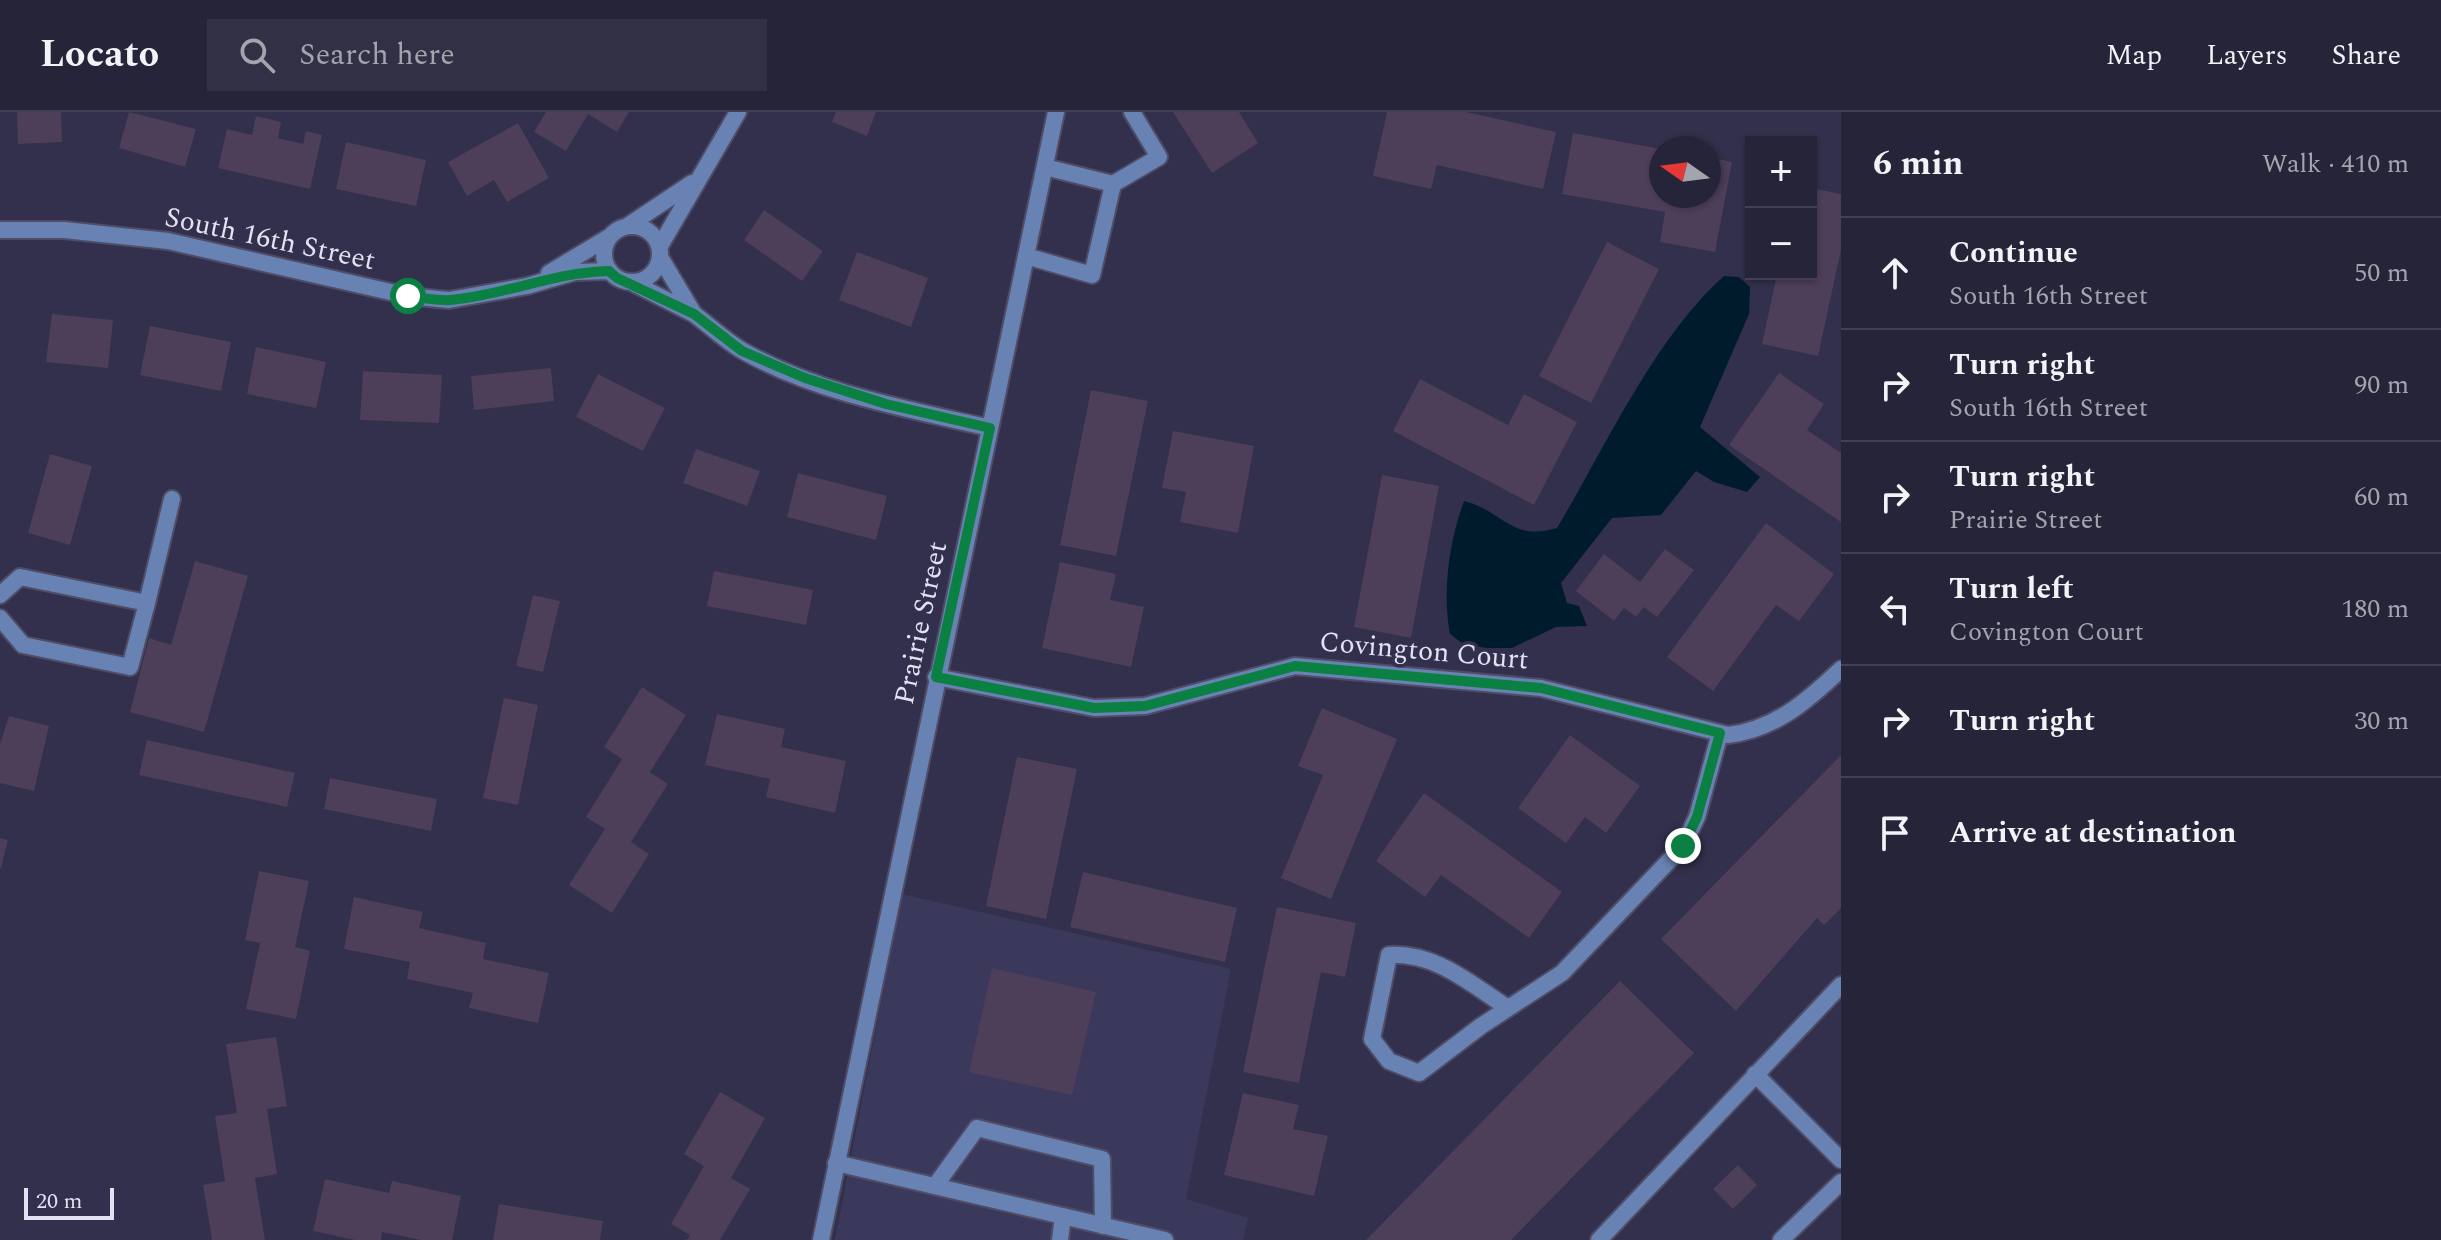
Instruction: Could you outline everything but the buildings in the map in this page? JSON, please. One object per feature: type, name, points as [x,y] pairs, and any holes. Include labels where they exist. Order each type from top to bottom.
[{"type":"street","points":[[631,282],[649,277],[697,180],[738,112]]},
{"type":"street","name":"Prairie Street","points":[[821,1240],[1056,112]]},
{"type":"street","points":[[1045,167],[1113,184],[1159,157],[1132,112]]},
{"type":"street","points":[[697,180],[609,237],[604,252],[609,271],[694,314],[742,351],[805,378],[886,404],[990,428]]},
{"type":"street","points":[[1026,256],[1092,275],[1113,184]]},
{"type":"street","points":[[629,225],[649,231],[694,314]]},
{"type":"street","name":"South 16th Street","points":[[0,230],[64,230],[168,241],[408,296],[449,300],[527,286],[575,272],[609,271]]},
{"type":"street","name":"South 16th Street","points":[[527,286],[609,237]]},
{"type":"street","points":[[0,618],[23,645],[130,667],[172,499]]},
{"type":"street","points":[[0,595],[20,577],[147,603]]},
{"type":"street","name":"Covington Court","points":[[936,677],[1094,708],[1145,706],[1295,666],[1541,688],[1720,733],[1754,732],[1780,720],[1806,702],[1841,669]]},
{"type":"street","points":[[1508,1008],[1437,963],[1411,954],[1389,955],[1372,1039],[1389,1061],[1419,1073],[1562,973],[1683,846],[1697,817],[1720,733]]},
{"type":"street","points":[[1599,1240],[1841,985]]},
{"type":"street","points":[[1755,1074],[1841,1160]]},
{"type":"street","points":[[935,1186],[977,1128],[1102,1159],[1103,1226]]},
{"type":"street","points":[[836,1163],[1165,1240]]},
{"type":"street","points":[[1781,1240],[1841,1182]]},
{"type":"street","points":[[1060,1240],[1063,1216]]},
{"type":"shaded area","points":[[902,894],[1231,969],[1186,1199],[1248,1218],[1243,1240],[835,1240]]},
{"type":"water","points":[[1724,276],[1739,277],[1750,287],[1749,314],[1700,427],[1760,477],[1747,492],[1714,482],[1696,471],[1661,515],[1612,518],[1561,583],[1567,603],[1579,606],[1587,626],[1556,627],[1512,648],[1486,648],[1462,643],[1450,634],[1447,584],[1454,533],[1464,501],[1489,511],[1517,528],[1541,531],[1557,528],[1653,361],[1699,301]]},
{"type":"route","points":[[408,296],[449,300],[527,286],[575,272],[609,271],[617,278],[694,314],[742,351],[805,378],[886,404],[990,428],[936,677],[1094,708],[1145,706],[1295,666],[1541,688],[1580,695],[1684,726],[1720,733],[1697,817],[1683,846]]}]
